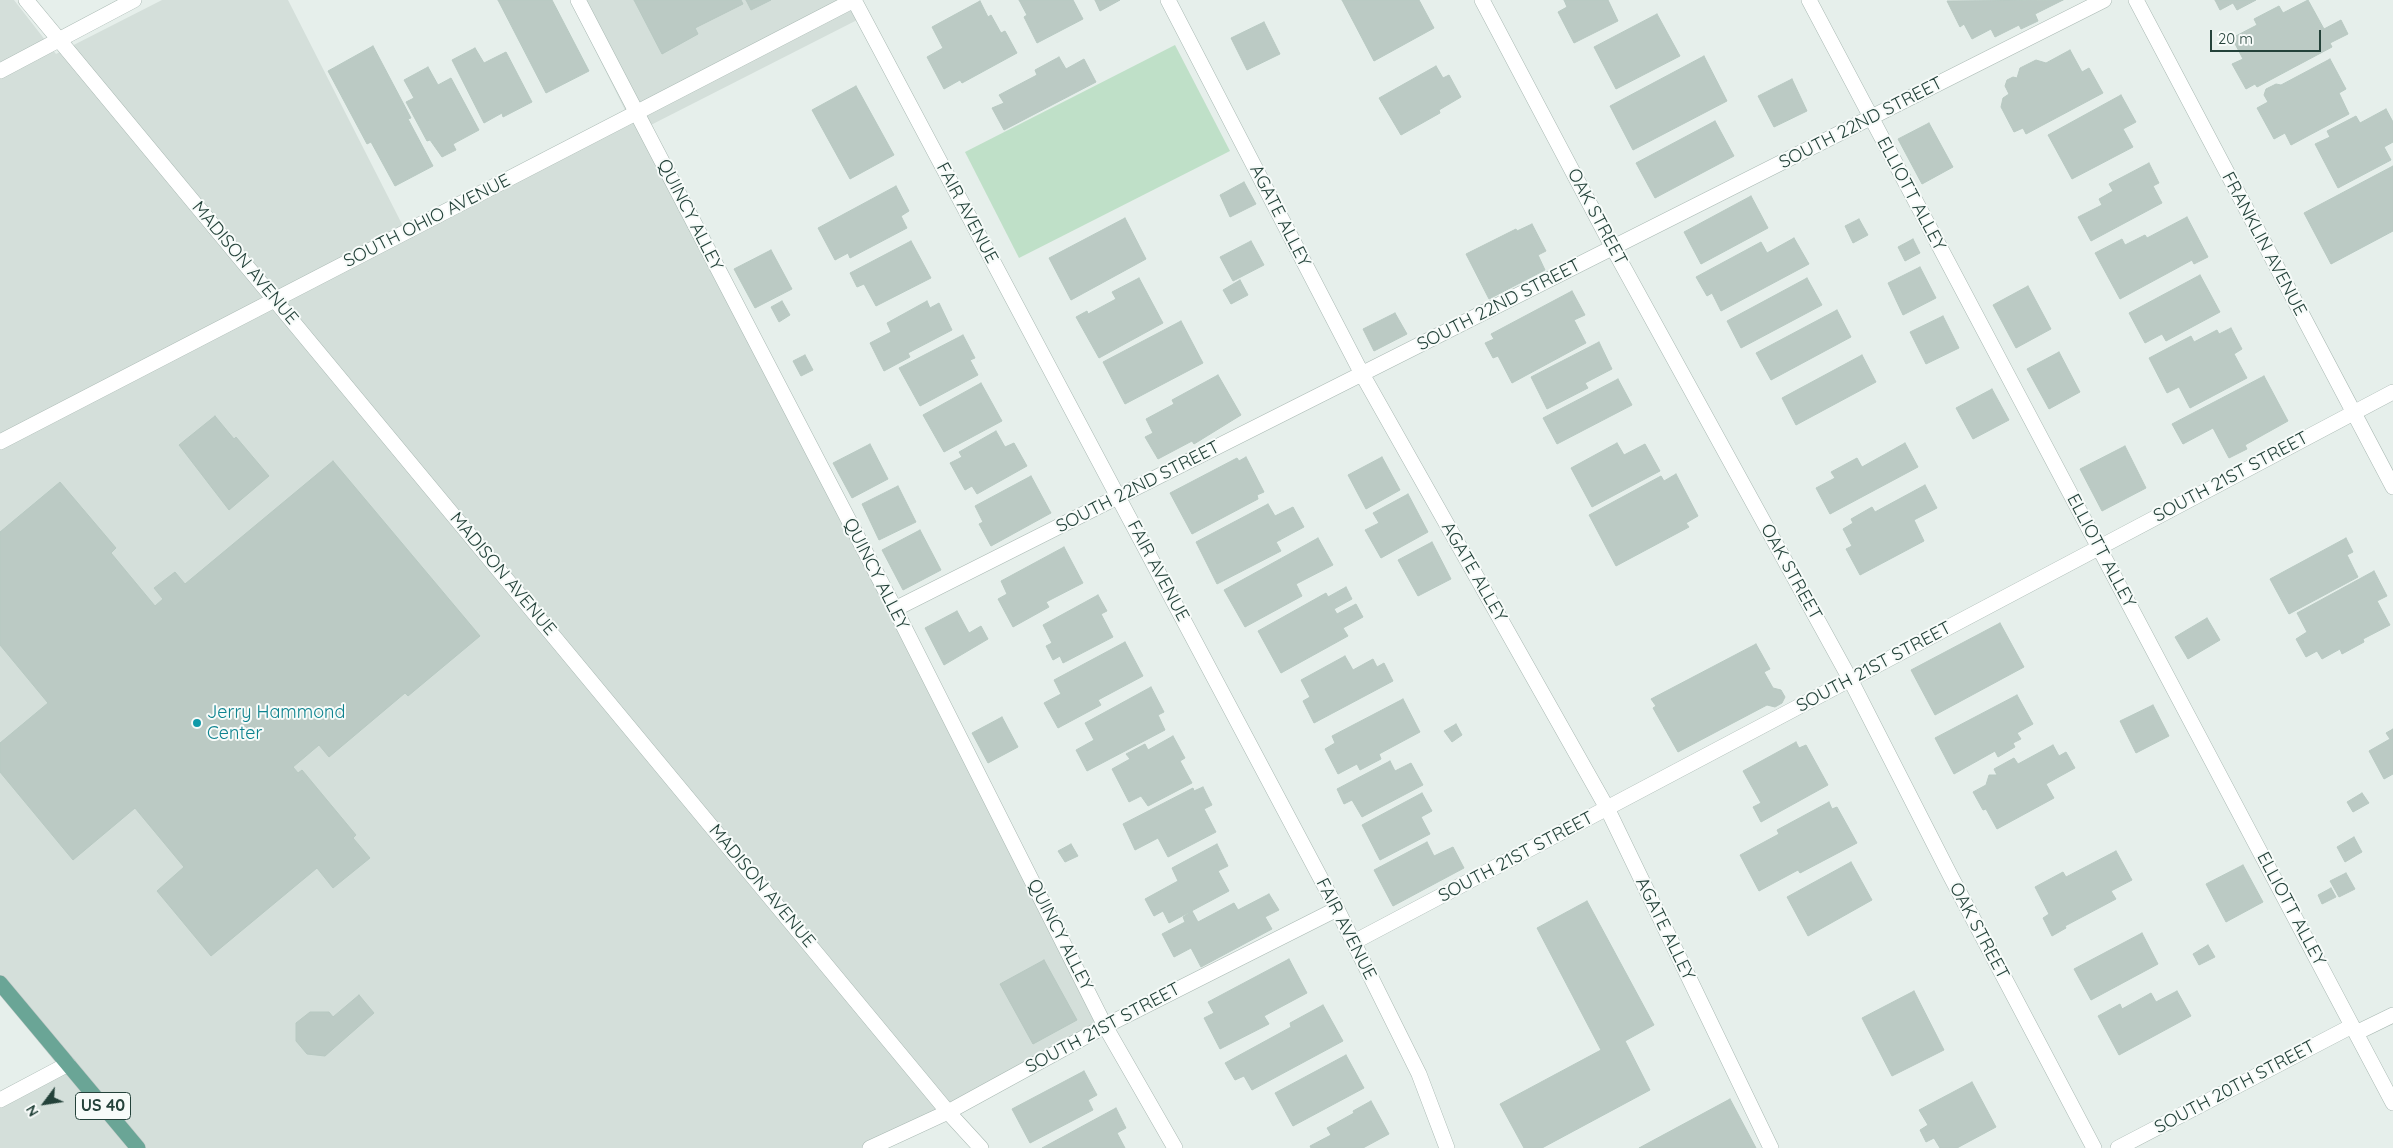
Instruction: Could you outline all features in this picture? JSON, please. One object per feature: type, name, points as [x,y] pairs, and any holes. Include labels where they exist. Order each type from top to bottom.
[{"type":"main road","name":"US 40","points":[[0,983],[138,1148]]},
{"type":"street","name":"MADISON AVENUE","points":[[26,0],[948,1112],[981,1148]]},
{"type":"street","points":[[0,71],[134,0]]},
{"type":"street","name":"QUINCY ALLEY","points":[[578,0],[638,112],[895,610],[1105,1026],[1175,1148]]},
{"type":"street","name":"SOUTH OHIO AVENUE","points":[[0,442],[854,0]]},
{"type":"street","name":"FAIR AVENUE","points":[[854,0],[1337,908],[1418,1074],[1447,1148]]},
{"type":"street","name":"AGATE ALLEY","points":[[1168,0],[1362,374],[1607,808],[1771,1148]]},
{"type":"street","name":"OAK STREET","points":[[1482,0],[1613,248],[1850,679],[1950,875],[2094,1148]]},
{"type":"street","name":"ELLIOTT ALLEY","points":[[1809,0],[2393,1103]]},
{"type":"street","name":"SOUTH 22ND STREET","points":[[895,610],[2104,0]]},
{"type":"street","name":"FRANKLIN AVENUE","points":[[2136,0],[2393,487]]},
{"type":"street","name":"SOUTH 21ST STREET","points":[[1354,942],[2393,392]]},
{"type":"street","name":"SOUTH 21ST STREET","points":[[870,1148],[948,1112],[1105,1026],[1337,908]]},
{"type":"street","name":"SOUTH 20TH STREET","points":[[2118,1148],[2354,1029],[2393,1015]]},
{"type":"street","points":[[0,1100],[68,1064]]},
{"type":"shaded area","points":[[0,0],[14,0],[56,54],[162,0],[288,0],[405,230],[626,112],[570,0],[854,0],[863,17],[641,130],[1115,1028],[876,1148],[0,1148],[0,1099],[60,1068],[0,994]]},
{"type":"green space","points":[[1175,45],[1230,151],[1019,258],[965,152]]},
{"type":"building","points":[[498,0],[552,0],[589,71],[546,93]]},
{"type":"building","points":[[634,0],[741,0],[743,4],[695,28],[698,34],[662,54]]},
{"type":"building","points":[[746,0],[771,0],[751,10]]},
{"type":"building","points":[[1019,0],[1073,0],[1083,19],[1037,43],[1024,17],[1027,15]]},
{"type":"building","points":[[1095,0],[1120,0],[1100,11]]},
{"type":"building","points":[[1342,0],[1419,0],[1434,28],[1374,61]]},
{"type":"building","points":[[1564,0],[1608,0],[1618,21],[1574,43],[1558,12],[1567,7]]},
{"type":"building","points":[[2063,0],[2035,14],[2038,21],[2021,29],[2019,25],[1995,37],[1991,29],[1972,39],[1964,24],[1960,27],[1947,1]]},
{"type":"building","points":[[2215,0],[2256,0],[2237,10],[2233,3],[2220,10]]},
{"type":"building","points":[[2308,0],[2324,29],[2341,20],[2348,34],[2330,43],[2332,47],[2257,87],[2255,84],[2246,89],[2232,64],[2243,59],[2232,38],[2257,25],[2254,19],[2279,6],[2283,13]]},
{"type":"building","points":[[980,1],[988,17],[991,15],[1001,33],[1005,31],[1017,53],[962,83],[960,80],[944,89],[927,57],[943,48],[932,27]]},
{"type":"building","points":[[1657,14],[1680,56],[1616,89],[1594,47]]},
{"type":"building","points":[[1264,22],[1280,54],[1247,70],[1231,38]]},
{"type":"building","points":[[373,46],[411,118],[408,119],[433,166],[395,186],[371,142],[367,144],[328,71]]},
{"type":"building","points":[[475,48],[484,63],[506,52],[532,102],[503,117],[502,113],[484,123],[452,60]]},
{"type":"building","points":[[2070,50],[2082,72],[2089,68],[2103,93],[2026,134],[2023,128],[2014,132],[2001,107],[2003,98],[2009,94],[2005,86],[2007,80],[2013,77],[2017,78],[2020,68],[2036,60],[2046,63]]},
{"type":"building","points":[[1704,56],[1727,101],[1633,150],[1610,106]]},
{"type":"building","points":[[1059,57],[1066,69],[1084,59],[1096,82],[1004,130],[992,108],[1004,103],[999,95],[1037,75],[1035,70]]},
{"type":"building","points":[[2330,59],[2346,89],[2339,93],[2349,114],[2291,145],[2285,133],[2274,139],[2257,108],[2268,102],[2264,95],[2266,89],[2276,84],[2281,85]]},
{"type":"building","points":[[1436,66],[1443,78],[1449,75],[1461,97],[1439,110],[1440,113],[1401,135],[1379,98]]},
{"type":"building","points":[[428,67],[438,85],[451,78],[479,130],[453,144],[456,150],[442,157],[430,140],[427,141],[406,102],[414,98],[404,80]]},
{"type":"building","points":[[1792,79],[1807,111],[1774,127],[1758,96]]},
{"type":"building","points":[[856,86],[894,155],[850,179],[812,110]]},
{"type":"building","points":[[2121,95],[2136,122],[2123,129],[2133,147],[2072,179],[2048,135]]},
{"type":"building","points":[[2386,109],[2393,122],[2393,142],[2384,147],[2391,160],[2338,188],[2315,144],[2330,137],[2327,131],[2356,116],[2360,123]]},
{"type":"building","points":[[1715,121],[1734,156],[1655,198],[1636,163]]},
{"type":"building","points":[[1929,123],[1953,167],[1922,184],[1898,139]]},
{"type":"building","points":[[2149,163],[2159,183],[2153,186],[2162,203],[2091,241],[2078,217],[2102,205],[2099,199],[2113,191],[2109,184]]},
{"type":"building","points":[[2393,166],[2393,231],[2331,264],[2304,213]]},
{"type":"building","points":[[1244,182],[1256,204],[1230,217],[1220,195]]},
{"type":"building","points":[[896,186],[909,211],[901,216],[907,228],[850,258],[848,253],[835,260],[818,228]]},
{"type":"building","points":[[1751,196],[1768,228],[1701,264],[1684,232]]},
{"type":"building","points":[[2187,217],[2208,257],[2194,264],[2192,260],[2120,299],[2095,253],[2122,239],[2125,245],[2145,235],[2147,238]]},
{"type":"building","points":[[1125,218],[1146,259],[1071,300],[1049,258]]},
{"type":"building","points":[[1859,219],[1868,235],[1853,243],[1845,226]]},
{"type":"building","points":[[1532,224],[1546,251],[1538,255],[1545,270],[1489,299],[1466,254],[1516,229],[1517,231]]},
{"type":"building","points":[[1794,238],[1809,264],[1721,311],[1712,293],[1707,296],[1696,277],[1761,242],[1767,253]]},
{"type":"building","points":[[1913,239],[1920,253],[1905,261],[1898,247]]},
{"type":"building","points":[[911,241],[931,278],[876,306],[864,284],[857,287],[850,273]]},
{"type":"building","points":[[1251,241],[1264,265],[1233,281],[1220,257]]},
{"type":"building","points":[[771,250],[792,289],[755,308],[734,269]]},
{"type":"building","points":[[1920,267],[1936,298],[1903,315],[1888,283]]},
{"type":"building","points":[[2200,275],[2220,312],[2166,341],[2162,334],[2145,343],[2129,313]]},
{"type":"building","points":[[1139,278],[1163,323],[1099,358],[1076,317],[1087,311],[1088,314],[1116,299],[1112,292]]},
{"type":"building","points":[[1807,278],[1822,305],[1741,348],[1727,321]]},
{"type":"building","points":[[1240,280],[1248,295],[1231,304],[1223,290]]},
{"type":"building","points":[[2028,286],[2051,329],[2016,348],[1993,305]]},
{"type":"building","points":[[1572,291],[1585,315],[1574,320],[1586,343],[1512,383],[1498,356],[1493,358],[1485,343],[1494,339],[1491,334]]},
{"type":"building","points":[[782,301],[790,315],[779,322],[771,307]]},
{"type":"building","points":[[927,301],[930,308],[939,303],[952,330],[908,353],[910,357],[884,371],[870,343],[891,332],[887,323]]},
{"type":"building","points":[[1837,310],[1851,337],[1771,380],[1756,353]]},
{"type":"building","points":[[1395,313],[1407,334],[1374,351],[1363,329]]},
{"type":"building","points":[[1943,316],[1959,348],[1926,364],[1910,332]]},
{"type":"building","points":[[1181,321],[1203,363],[1125,404],[1103,362]]},
{"type":"building","points":[[2231,328],[2242,349],[2234,354],[2247,378],[2190,408],[2179,387],[2167,393],[2149,358],[2191,336],[2194,342],[2217,330],[2219,334]]},
{"type":"building","points":[[963,335],[975,358],[970,360],[978,375],[920,406],[899,368]]},
{"type":"building","points":[[1599,342],[1612,369],[1585,383],[1588,388],[1547,409],[1531,377]]},
{"type":"building","points":[[2059,352],[2080,392],[2049,409],[2027,369]]},
{"type":"building","points":[[805,355],[813,370],[801,376],[793,361]]},
{"type":"building","points":[[1862,355],[1876,382],[1796,425],[1782,398]]},
{"type":"building","points":[[1218,375],[1241,415],[1194,444],[1192,441],[1158,459],[1145,437],[1153,433],[1146,419],[1174,404],[1172,400]]},
{"type":"building","points":[[2264,376],[2288,421],[2245,445],[2247,449],[2229,458],[2213,428],[2183,444],[2172,424]]},
{"type":"building","points":[[1618,379],[1632,405],[1557,444],[1543,418]]},
{"type":"building","points":[[981,383],[1002,421],[944,452],[923,415]]},
{"type":"building","points":[[1992,389],[2009,420],[1973,439],[1956,408]]},
{"type":"building","points":[[215,416],[234,439],[236,437],[269,476],[229,510],[179,445]]},
{"type":"building","points":[[996,431],[1005,447],[1014,443],[1027,466],[977,494],[972,486],[965,490],[950,463],[962,457],[959,452]]},
{"type":"building","points":[[1617,443],[1624,455],[1645,444],[1660,471],[1592,507],[1571,468]]},
{"type":"building","points":[[1905,443],[1918,467],[1830,514],[1816,488],[1835,478],[1831,472],[1857,458],[1862,467]]},
{"type":"building","points":[[870,444],[888,479],[852,498],[833,463]]},
{"type":"building","points":[[2125,446],[2146,488],[2102,511],[2080,469]]},
{"type":"building","points":[[1246,457],[1264,492],[1257,495],[1258,499],[1192,534],[1170,493],[1237,458],[1239,461]]},
{"type":"building","points":[[1382,457],[1400,490],[1366,509],[1348,475]]},
{"type":"building","name":"Jerry Hammond Center","points":[[333,461],[480,636],[408,696],[405,693],[329,757],[319,745],[293,767],[298,773],[302,770],[356,835],[353,838],[370,858],[333,888],[317,868],[211,956],[157,891],[184,867],[135,808],[73,860],[0,772],[0,743],[48,703],[0,645],[0,532],[60,482],[116,548],[111,553],[155,606],[163,599],[154,588],[175,572],[185,584]]},
{"type":"building","points":[[1676,474],[1698,516],[1686,523],[1689,527],[1616,566],[1589,515],[1661,476],[1664,481]]},
{"type":"building","points":[[1031,476],[1051,513],[991,546],[979,524],[983,522],[975,506]]},
{"type":"building","points":[[1925,485],[1937,508],[1914,520],[1924,541],[1860,575],[1846,549],[1852,546],[1843,529],[1853,523],[1851,519],[1872,507],[1875,512]]},
{"type":"building","points":[[898,486],[916,522],[879,540],[862,504]]},
{"type":"building","points":[[1408,494],[1428,532],[1381,558],[1365,530],[1379,523],[1373,513]]},
{"type":"building","points":[[1268,504],[1275,516],[1293,507],[1304,527],[1276,542],[1281,551],[1217,584],[1196,542]]},
{"type":"building","points":[[920,530],[941,570],[903,590],[882,550]]},
{"type":"building","points":[[1318,538],[1333,565],[1296,584],[1302,596],[1245,627],[1224,590]]},
{"type":"building","points":[[2346,538],[2353,552],[2347,555],[2358,577],[2289,614],[2270,579]]},
{"type":"building","points":[[1432,542],[1451,579],[1418,596],[1398,560]]},
{"type":"building","points":[[1064,547],[1083,583],[1046,602],[1049,607],[1013,627],[998,599],[1007,594],[1001,581]]},
{"type":"building","points":[[2374,571],[2387,596],[2377,601],[2390,625],[2363,639],[2364,642],[2342,654],[2340,649],[2322,659],[2317,651],[2306,657],[2296,639],[2307,632],[2297,613]]},
{"type":"building","points":[[1346,587],[1352,599],[1334,609],[1337,614],[1356,604],[1363,617],[1343,628],[1348,636],[1281,673],[1258,631],[1326,593],[1328,597]]},
{"type":"building","points":[[1098,595],[1107,611],[1101,614],[1113,637],[1063,663],[1060,656],[1053,660],[1046,646],[1052,643],[1043,625]]},
{"type":"building","points":[[957,611],[969,633],[981,626],[988,639],[944,665],[925,628]]},
{"type":"building","points":[[2207,618],[2220,640],[2188,659],[2175,637]]},
{"type":"building","points":[[2000,623],[2024,667],[1935,715],[1911,670]]},
{"type":"building","points":[[1125,642],[1143,676],[1098,700],[1101,705],[1058,728],[1044,703],[1061,694],[1054,680]]},
{"type":"building","points":[[1756,644],[1770,669],[1764,672],[1773,688],[1781,690],[1785,697],[1782,703],[1775,707],[1767,705],[1678,752],[1653,708],[1656,706],[1651,699]]},
{"type":"building","points":[[1345,656],[1353,670],[1373,659],[1377,667],[1384,663],[1393,681],[1314,723],[1303,701],[1310,697],[1301,680]]},
{"type":"building","points":[[1151,687],[1164,712],[1158,715],[1165,730],[1087,771],[1076,750],[1094,740],[1085,723]]},
{"type":"building","points":[[2017,695],[2033,724],[2017,733],[2021,739],[2013,743],[2015,747],[1998,757],[1995,751],[1954,774],[1935,738]]},
{"type":"building","points":[[1403,699],[1420,732],[1379,754],[1381,759],[1360,770],[1357,764],[1338,774],[1325,749],[1335,743],[1332,736]]},
{"type":"building","points":[[2153,705],[2169,736],[2136,753],[2120,721]]},
{"type":"building","points":[[1002,717],[1018,747],[988,763],[972,733]]},
{"type":"building","points":[[1456,724],[1462,735],[1452,742],[1444,731]]},
{"type":"building","points":[[2393,729],[2393,774],[2384,779],[2369,751],[2390,739],[2386,733]]},
{"type":"building","points":[[1173,736],[1185,758],[1180,761],[1192,783],[1148,806],[1141,796],[1129,802],[1112,769],[1130,759],[1126,754],[1145,744],[1148,750]]},
{"type":"building","points":[[1796,742],[1799,748],[1806,745],[1828,785],[1761,822],[1753,807],[1761,803],[1743,771]]},
{"type":"building","points":[[2053,745],[2059,756],[2066,752],[2075,768],[2046,784],[2054,798],[1997,829],[1986,809],[1983,810],[1973,792],[1986,785],[1989,775],[1997,775],[1994,769],[2014,758],[2018,764]]},
{"type":"building","points":[[1390,761],[1395,771],[1411,763],[1423,785],[1362,817],[1352,800],[1344,804],[1337,789]]},
{"type":"building","points":[[1203,787],[1212,805],[1204,809],[1216,832],[1168,857],[1158,838],[1135,850],[1123,824],[1193,788],[1194,791]]},
{"type":"building","points":[[1422,793],[1432,811],[1421,817],[1430,834],[1380,860],[1362,825]]},
{"type":"building","points":[[2362,793],[2369,803],[2353,812],[2347,802]]},
{"type":"building","points":[[1829,802],[1832,809],[1837,807],[1857,843],[1800,873],[1798,870],[1759,891],[1740,855],[1779,834],[1777,830]]},
{"type":"building","points":[[2354,837],[2362,852],[2345,862],[2337,847]]},
{"type":"building","points":[[1427,842],[1434,856],[1453,847],[1464,868],[1393,906],[1374,870]]},
{"type":"building","points":[[1071,844],[1078,856],[1065,862],[1058,851]]},
{"type":"building","points":[[1217,844],[1228,866],[1218,871],[1229,891],[1169,923],[1163,911],[1154,916],[1145,899],[1178,881],[1172,868]]},
{"type":"building","points":[[2116,851],[2132,880],[2111,891],[2116,899],[2065,926],[2066,928],[2052,936],[2043,918],[2049,914],[2035,887],[2063,872],[2066,877]]},
{"type":"building","points":[[1851,862],[1872,900],[1808,936],[1787,897]]},
{"type":"building","points":[[2243,865],[2263,902],[2226,922],[2206,884]]},
{"type":"building","points":[[2346,873],[2355,889],[2339,897],[2330,881]]},
{"type":"building","points":[[2331,888],[2336,897],[2322,904],[2318,895]]},
{"type":"building","points":[[1269,894],[1279,910],[1265,917],[1272,929],[1201,967],[1191,948],[1174,957],[1162,934],[1185,922],[1183,917],[1192,911],[1198,922],[1234,903],[1238,910]]},
{"type":"building","points":[[1587,901],[1654,1025],[1625,1041],[1650,1090],[1542,1148],[1524,1148],[1500,1104],[1601,1050],[1537,928]]},
{"type":"building","points":[[2142,933],[2158,964],[2091,1000],[2074,969]]},
{"type":"building","points":[[2208,945],[2215,957],[2199,965],[2193,954]]},
{"type":"building","points":[[1289,959],[1307,993],[1264,1016],[1269,1024],[1220,1049],[1204,1018],[1214,1013],[1208,1002]]},
{"type":"building","points":[[1044,960],[1077,1020],[1033,1044],[1000,984]]},
{"type":"building","points":[[1914,991],[1944,1050],[1892,1076],[1862,1018]]},
{"type":"building","points":[[2177,991],[2191,1016],[2119,1055],[2098,1016],[2120,1004],[2122,1009],[2151,993],[2156,1002]]},
{"type":"building","points":[[359,995],[374,1013],[325,1056],[307,1054],[296,1041],[296,1023],[310,1012],[329,1012],[333,1017]]},
{"type":"building","points":[[1323,1005],[1343,1041],[1252,1090],[1244,1076],[1235,1080],[1225,1063],[1291,1027],[1290,1023]]},
{"type":"building","points":[[1346,1055],[1364,1088],[1293,1126],[1275,1093]]},
{"type":"building","points":[[1084,1071],[1097,1095],[1088,1100],[1093,1110],[1030,1143],[1012,1109]]},
{"type":"building","points":[[1972,1082],[1996,1127],[1957,1148],[1940,1148],[1934,1138],[1926,1142],[1920,1130],[1928,1125],[1919,1110]]},
{"type":"building","points":[[1730,1099],[1756,1148],[1639,1148]]},
{"type":"building","points":[[1371,1101],[1389,1134],[1363,1148],[1311,1148],[1310,1146],[1331,1135],[1327,1128]]},
{"type":"building","points":[[1116,1108],[1126,1128],[1117,1133],[1125,1148],[1042,1148]]},
{"type":"place","name":"Jerry Hammond Center","points":[[197,723]]}]
